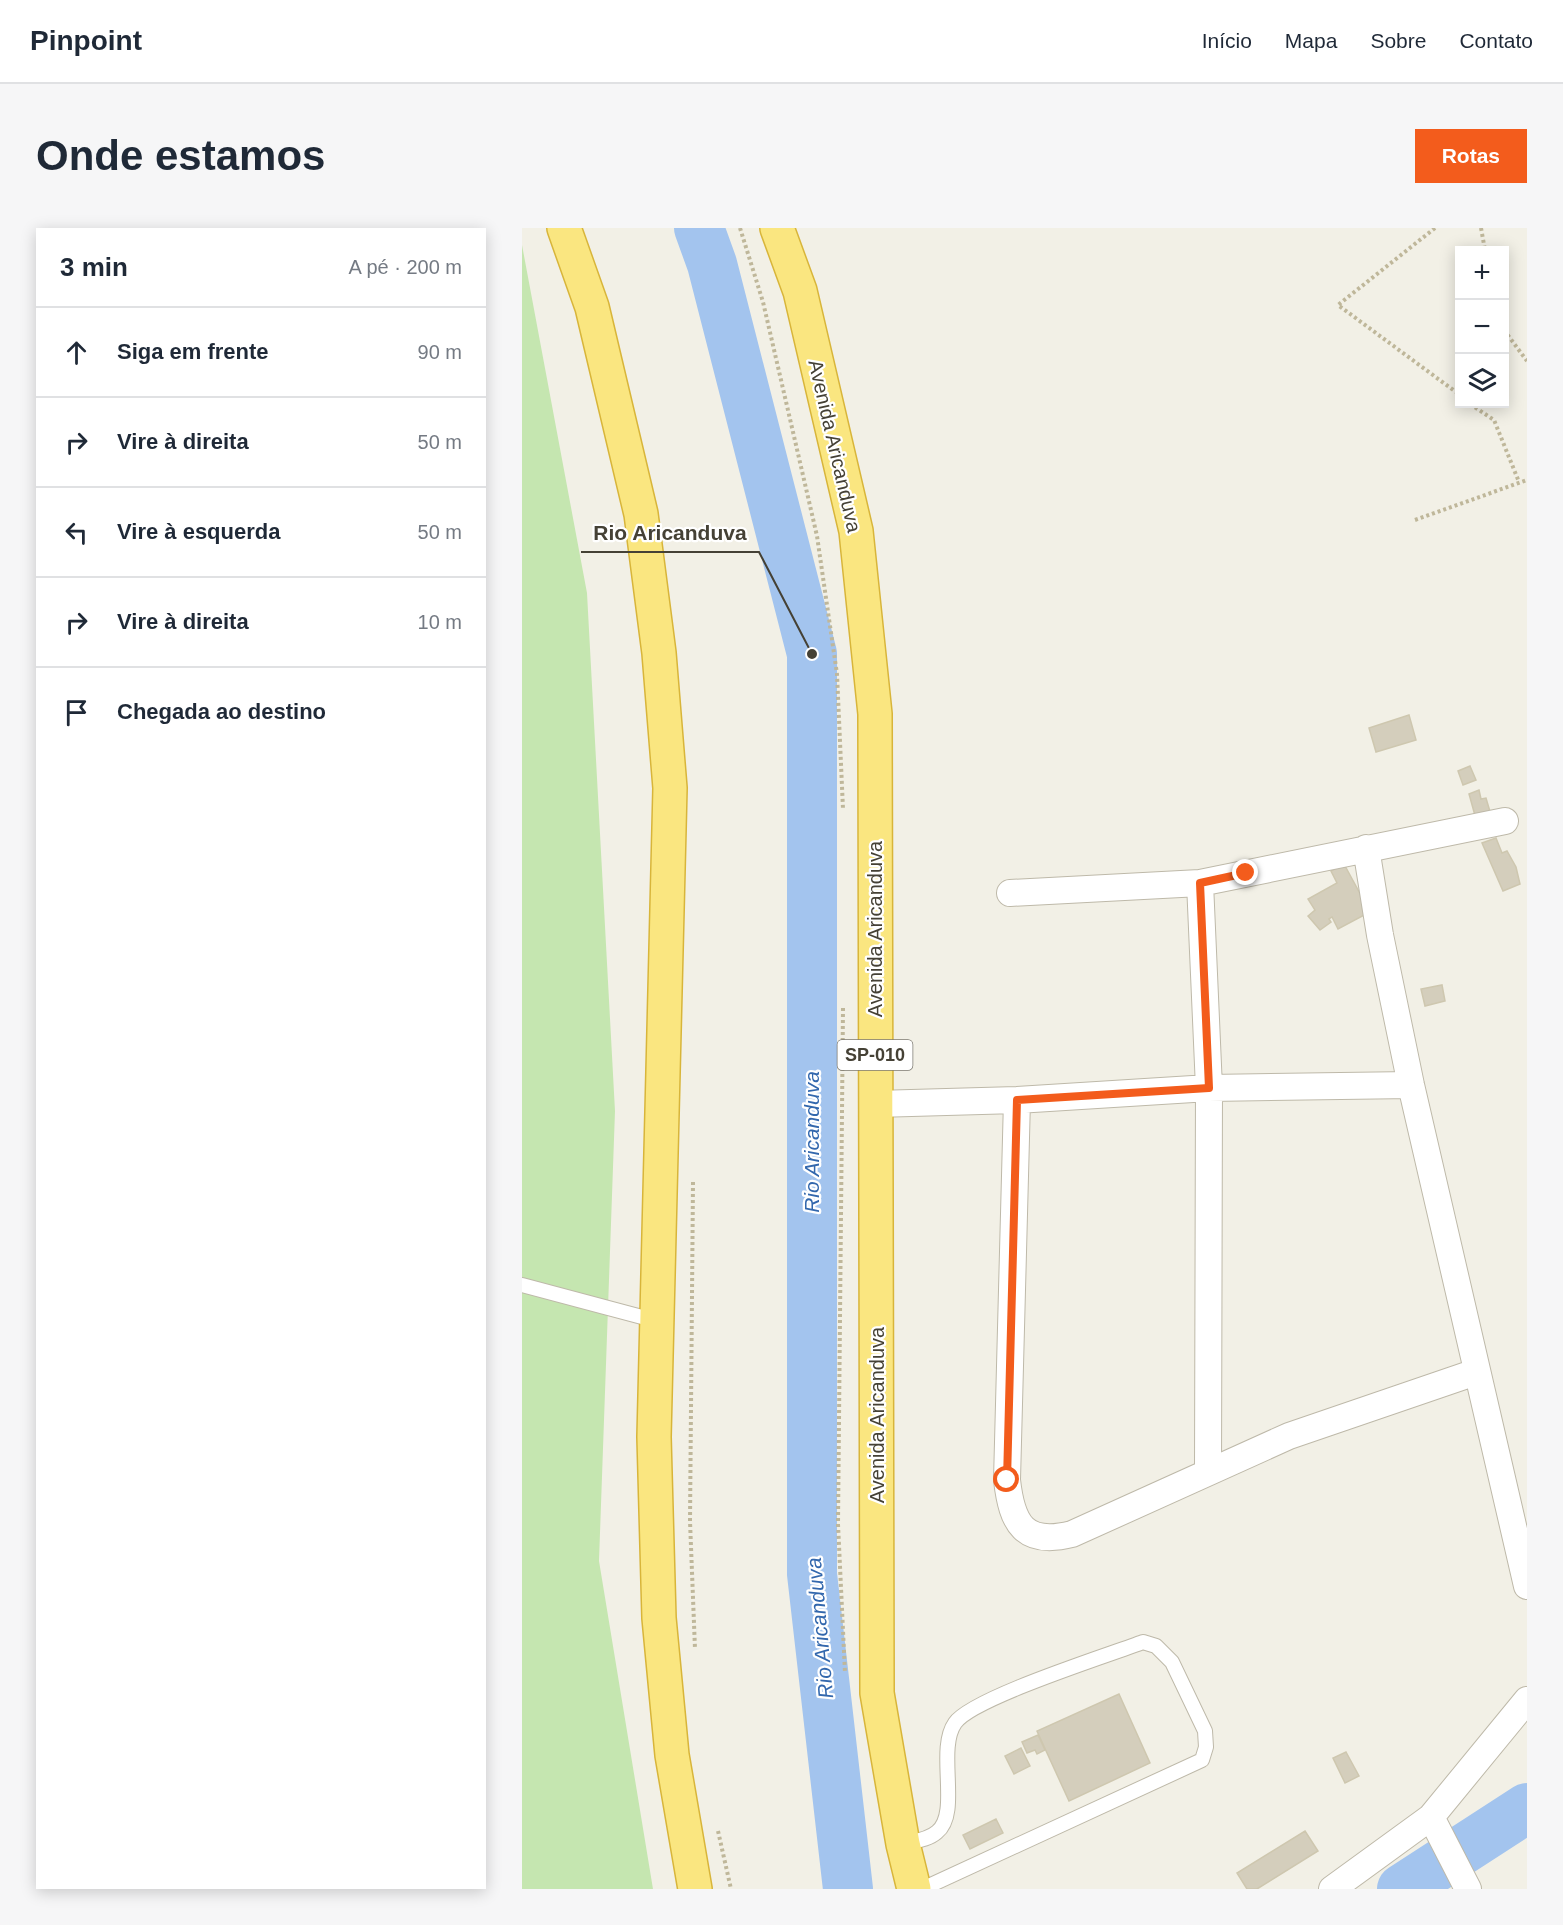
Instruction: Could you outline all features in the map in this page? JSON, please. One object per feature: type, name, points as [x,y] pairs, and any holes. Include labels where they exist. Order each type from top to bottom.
[{"type":"highway","points":[[564,228],[592,307],[640,514],[659,653],[670,788],[654,1437],[658,1618],[672,1755],[695,1889]]},
{"type":"highway","name":"Avenida Aricanduva","points":[[777,228],[800,291],[857,542],[875,714],[877,1693],[903,1844],[914,1889]]},
{"type":"street","points":[[1010,893],[1200,883],[1505,821]]},
{"type":"street","points":[[1366,848],[1380,935],[1411,1084],[1527,1586]]},
{"type":"street","points":[[1200,883],[1209,1088],[1208,1471]]},
{"type":"street","points":[[876,1104],[1017,1100],[1209,1088],[1411,1084]]},
{"type":"street","points":[[1017,1100],[1007,1480],[1010,1504],[1018,1522],[1030,1534],[1050,1540],[1072,1534],[1289,1436],[1476,1372]]},
{"type":"street","points":[[1332,1889],[1431,1817],[1527,1700]]},
{"type":"street","points":[[1431,1817],[1468,1889]]},
{"type":"lane","points":[[522,1285],[657,1321]]},
{"type":"lane","points":[[903,1844],[926,1839],[939,1831],[947,1818],[948,1741],[956,1722],[971,1711],[998,1696],[1143,1642],[1156,1646],[1172,1662],[1205,1731],[1206,1747],[1202,1760],[922,1889]]},
{"type":"path","points":[[740,228],[763,302],[817,536],[837,674],[843,814]]},
{"type":"path","points":[[1435,228],[1338,305],[1455,391]]},
{"type":"path","points":[[1482,228],[1484,246]]},
{"type":"path","points":[[1509,337],[1527,361]]},
{"type":"path","points":[[1476,408],[1494,420],[1520,482]]},
{"type":"path","points":[[1415,520],[1527,480]]},
{"type":"path","points":[[843,996],[838,1524],[846,1681]]},
{"type":"green space","points":[[522,245],[587,593],[615,1111],[599,1561],[653,1889],[522,1889]]},
{"type":"building","points":[[1409,715],[1416,740],[1376,752],[1369,728]]},
{"type":"building","points":[[1470,766],[1476,780],[1463,785],[1458,771]]},
{"type":"building","points":[[1479,790],[1481,799],[1486,798],[1491,815],[1476,819],[1469,794]]},
{"type":"building","points":[[1496,838],[1502,853],[1507,851],[1516,867],[1520,884],[1503,891],[1482,843]]},
{"type":"building","points":[[1344,864],[1370,912],[1338,929],[1332,917],[1329,919],[1331,922],[1320,930],[1308,916],[1315,910],[1308,899],[1337,883],[1331,871]]},
{"type":"building","points":[[1442,985],[1445,1001],[1425,1006],[1421,989]]},
{"type":"building","points":[[1119,1694],[1150,1763],[1069,1801],[1037,1731]]},
{"type":"building","points":[[1038,1735],[1045,1750],[1037,1754],[1035,1750],[1027,1753],[1022,1742]]},
{"type":"building","points":[[1021,1748],[1030,1766],[1014,1774],[1005,1756]]},
{"type":"building","points":[[1346,1752],[1359,1776],[1345,1783],[1333,1758]]},
{"type":"building","points":[[996,1819],[1003,1833],[970,1849],[963,1835]]},
{"type":"building","points":[[1305,1831],[1318,1851],[1257,1889],[1247,1889],[1237,1873]]},
{"type":"waterway","name":"Rio Aricanduva","points":[[699,228],[712,264],[812,654],[812,1574],[848,1889]]},
{"type":"waterway","points":[[1402,1889],[1527,1808]]},
{"type":"place","name":"Rio Aricanduva","points":[[812,654]]},
{"type":"route","points":[[1007,1480],[1017,1100],[1209,1088],[1200,883],[1246,873]]}]
